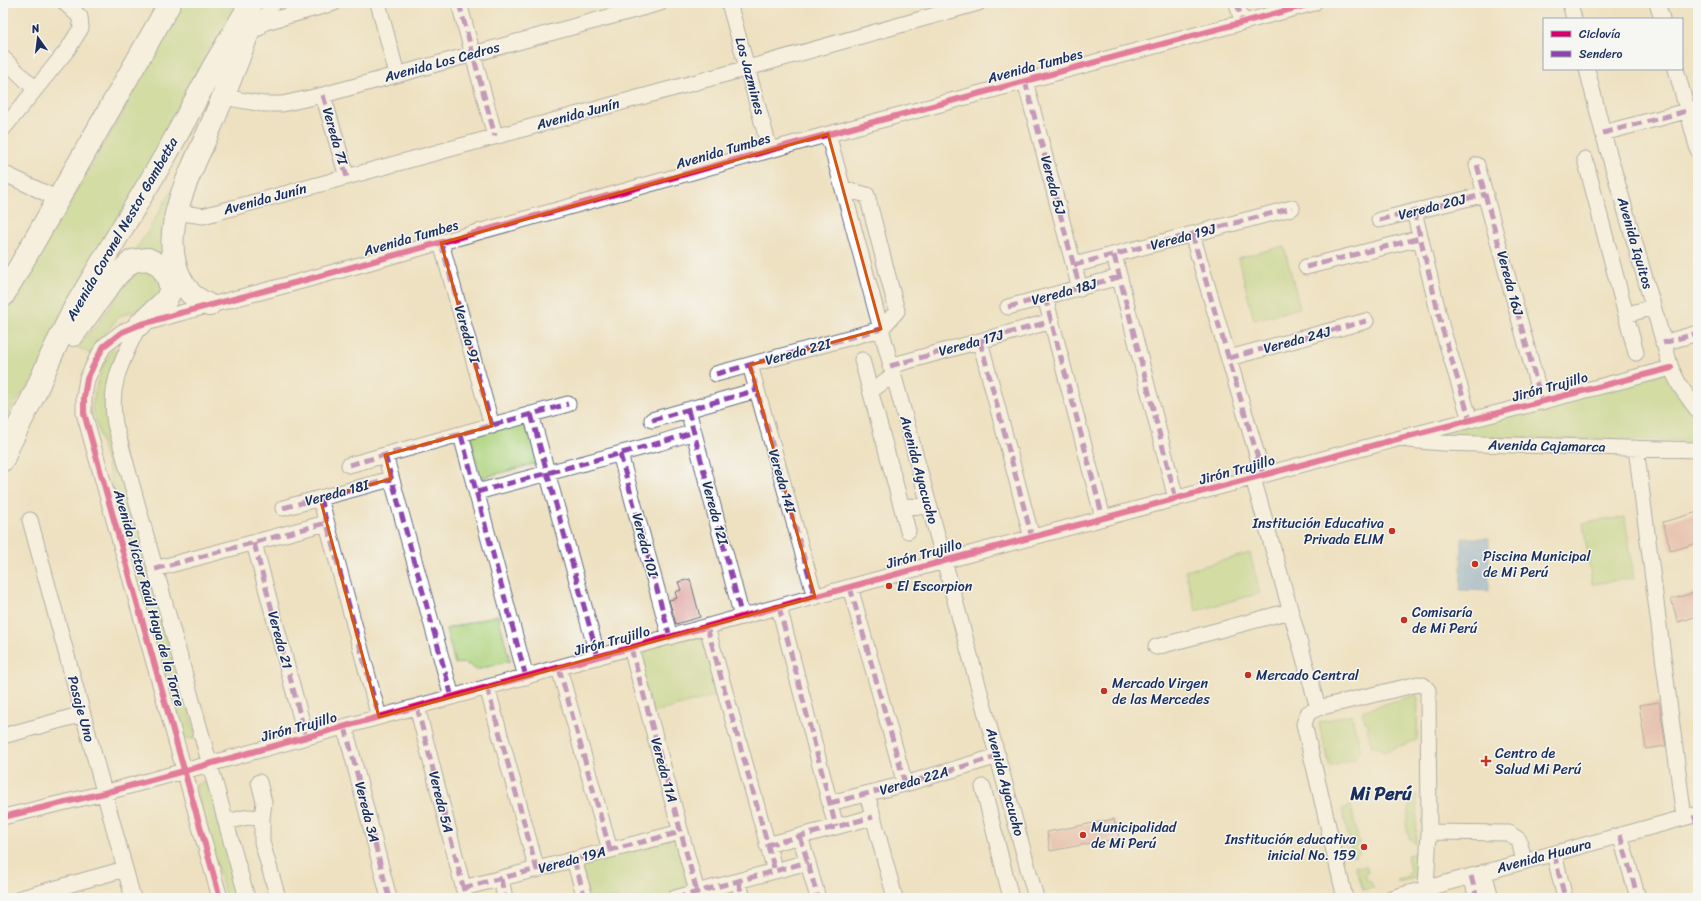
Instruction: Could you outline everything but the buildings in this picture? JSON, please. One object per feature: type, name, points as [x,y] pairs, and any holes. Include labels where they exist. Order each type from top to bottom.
[{"type":"highway","points":[[3,296],[170,3]]},
{"type":"highway","name":"Avenida Coronel Nestor Gambetta","points":[[3,460],[74,309],[163,159],[215,64],[251,3]]},
{"type":"highway","points":[[139,325],[166,300],[175,282],[173,233],[176,212],[185,182],[260,13]]},
{"type":"highway","points":[[35,393],[117,275],[132,261],[148,259],[160,265],[168,278],[209,305]]},
{"type":"street","points":[[3,129],[68,49],[81,28],[82,22],[80,17],[65,3]]},
{"type":"street","points":[[260,13],[273,3]]},
{"type":"street","points":[[260,13],[334,3]]},
{"type":"street","points":[[378,3],[397,74]]},
{"type":"street","points":[[459,3],[495,136]]},
{"type":"street","name":"Los Jazmines","points":[[729,3],[770,150]]},
{"type":"street","points":[[1237,3],[1242,22]]},
{"type":"street","name":"Avenida Tumbes","points":[[139,325],[441,243],[828,134],[1314,3]]},
{"type":"street","points":[[1570,3],[1574,18]]},
{"type":"street","points":[[1658,3],[1662,18]]},
{"type":"street","name":"Avenida Los Cedros","points":[[223,97],[263,104],[282,104],[323,95],[655,4]]},
{"type":"street","name":"Avenida Junín","points":[[176,212],[203,216],[748,68],[969,4]]},
{"type":"street","points":[[3,58],[35,89]]},
{"type":"street","name":"Avenida Iquitos","points":[[1587,70],[1603,133],[1671,368],[1680,386],[1698,411]]},
{"type":"street","points":[[1676,70],[1693,110],[1698,150]]},
{"type":"street","name":"Vereda 5J","points":[[1026,81],[1080,289]]},
{"type":"street","name":"Vereda 7I","points":[[323,95],[347,177]]},
{"type":"street","points":[[1603,133],[1693,110]]},
{"type":"street","name":"Avenida Ayacucho","points":[[828,134],[1036,898]]},
{"type":"street","points":[[1585,160],[1636,353]]},
{"type":"street","name":"Vereda 16J","points":[[1478,165],[1542,402]]},
{"type":"street","points":[[3,173],[58,200]]},
{"type":"street","points":[[844,189],[867,195],[897,311],[881,329]]},
{"type":"street","points":[[1595,197],[1620,189]]},
{"type":"street","name":"Vereda 20J","points":[[1379,220],[1486,194]]},
{"type":"street","name":"Vereda 19J","points":[[1074,265],[1292,208]]},
{"type":"street","points":[[1414,211],[1442,328],[1470,420]]},
{"type":"street","points":[[1192,234],[1229,358],[1290,611],[1318,708]]},
{"type":"street","points":[[1306,267],[1420,238]]},
{"type":"street","name":"Vereda 9I","points":[[441,243],[492,426]]},
{"type":"street","points":[[1114,255],[1176,499]]},
{"type":"street","name":"Vereda 18J","points":[[1008,307],[1080,289],[1120,277]]},
{"type":"street","points":[[1045,297],[1103,518]]},
{"type":"street","points":[[1626,314],[1653,307]]},
{"type":"street","name":"Vereda 17J","points":[[870,391],[892,371],[980,341],[1052,321]]},
{"type":"street","name":"Vereda 24J","points":[[1229,358],[1366,321]]},
{"type":"street","name":"Avenida Víctor Raúl Haya de la Torre","points":[[139,325],[119,367],[114,387],[112,403],[115,424],[247,898]]},
{"type":"street","name":"Avenida Víctor Raúl Haya de la Torre","points":[[139,325],[122,332],[104,346],[88,379],[84,397],[84,413],[220,898]]},
{"type":"street","name":"Vereda 22I","points":[[716,374],[881,329]]},
{"type":"street","points":[[1663,343],[1698,333]]},
{"type":"street","points":[[980,341],[1032,538]]},
{"type":"street","points":[[862,360],[908,531]]},
{"type":"street","name":"Vereda 14I","points":[[750,365],[815,597]]},
{"type":"street","name":"Jirón Trujillo","points":[[3,817],[104,793],[944,561],[1397,439],[1671,368]]},
{"type":"street","points":[[652,420],[757,390]]},
{"type":"street","points":[[349,465],[568,404]]},
{"type":"street","name":"Vereda 12I","points":[[688,410],[742,617]]},
{"type":"street","points":[[531,414],[598,657]]},
{"type":"street","points":[[477,492],[620,454],[694,432]]},
{"type":"street","points":[[461,435],[526,676]]},
{"type":"street","name":"Avenida Cajamarca","points":[[1397,439],[1442,443],[1698,450]]},
{"type":"street","points":[[1636,448],[1694,819]]},
{"type":"street","name":"Vereda 10I","points":[[620,454],[670,637]]},
{"type":"street","points":[[385,455],[452,697]]},
{"type":"street","name":"Vereda 18I","points":[[283,508],[391,479]]},
{"type":"street","points":[[320,498],[379,717]]},
{"type":"street","points":[[902,506],[930,507]]},
{"type":"street","name":"Pasaje Uno","points":[[30,520],[133,898]]},
{"type":"street","points":[[155,569],[326,523]]},
{"type":"street","name":"Vereda 21","points":[[254,543],[306,737]]},
{"type":"street","points":[[850,587],[905,784]]},
{"type":"street","points":[[779,607],[836,827]]},
{"type":"street","points":[[1156,647],[1290,611]]},
{"type":"street","points":[[707,627],[775,871]]},
{"type":"street","name":"Vereda 11A","points":[[631,648],[698,892]]},
{"type":"street","points":[[559,668],[610,850]]},
{"type":"street","points":[[1345,898],[1304,724],[1308,713],[1318,708],[1418,684],[1426,687],[1429,696],[1429,832],[1426,888]]},
{"type":"street","points":[[487,688],[537,870]]},
{"type":"street","name":"Vereda 5A","points":[[417,707],[465,893]]},
{"type":"street","points":[[3,736],[82,714]]},
{"type":"street","name":"Vereda 3A","points":[[345,727],[389,898]]},
{"type":"street","name":"Vereda 22A","points":[[830,804],[905,784],[998,756]]},
{"type":"street","points":[[259,782],[264,802],[262,842],[278,898]]},
{"type":"street","points":[[983,788],[1011,898]]},
{"type":"street","points":[[867,794],[895,898]]},
{"type":"street","points":[[990,817],[1010,801]]},
{"type":"street","points":[[226,822],[248,816],[262,818]]},
{"type":"street","points":[[768,846],[873,817]]},
{"type":"street","name":"Avenida Huaura","points":[[1398,897],[1620,835],[1694,819]]},
{"type":"street","name":"Vereda 19A","points":[[465,893],[501,879],[681,832]]},
{"type":"street","points":[[1429,832],[1509,833],[1519,840],[1524,862]]},
{"type":"street","points":[[1620,835],[1638,898]]},
{"type":"street","points":[[800,836],[818,898]]},
{"type":"street","points":[[1554,854],[1565,898]]},
{"type":"street","points":[[574,860],[585,898]]},
{"type":"street","points":[[675,898],[808,862]]},
{"type":"street","points":[[21,898],[125,869]]},
{"type":"street","points":[[1477,898],[1478,874]]},
{"type":"street","points":[[1478,874],[1491,898]]},
{"type":"street","points":[[501,879],[505,898]]},
{"type":"street","points":[[738,881],[743,898]]},
{"type":"highlighted area","points":[[828,134],[881,329],[750,365],[815,597],[379,717],[320,498],[391,479],[385,455],[492,426],[441,243]]},
{"type":"green space","points":[[179,3],[242,3],[37,373],[3,421],[3,321],[34,262],[124,110]]},
{"type":"green space","points":[[189,160],[172,266],[131,256],[147,233]]},
{"type":"green space","points":[[1284,246],[1300,308],[1254,320],[1238,258]]},
{"type":"green space","points":[[149,267],[159,273],[163,293],[146,307],[120,316],[102,337],[93,355],[77,347],[90,331],[94,329],[125,285],[138,270]]},
{"type":"green space","points":[[113,349],[118,349],[120,352],[107,388],[196,738],[185,739],[172,685],[156,648],[92,407],[102,369]]},
{"type":"green space","points":[[1669,372],[1698,415],[1698,441],[1445,437],[1440,433]]},
{"type":"green space","points":[[530,420],[541,462],[481,478],[470,436]]},
{"type":"green space","points":[[1625,517],[1634,578],[1592,584],[1583,523]]},
{"type":"green space","points":[[1250,553],[1260,593],[1196,611],[1185,571]]},
{"type":"green space","points":[[498,615],[510,661],[476,670],[467,664],[455,664],[446,629]]},
{"type":"green space","points":[[705,631],[721,694],[653,713],[634,650]]},
{"type":"green space","points":[[1415,695],[1418,697],[1417,740],[1384,752],[1376,746],[1372,747],[1367,729],[1369,728],[1367,722],[1365,722],[1362,711]]},
{"type":"green space","points":[[1352,714],[1355,731],[1356,730],[1361,750],[1356,756],[1356,759],[1330,767],[1319,724],[1320,722]]},
{"type":"green space","points":[[208,781],[241,898],[226,898],[195,785]]},
{"type":"green space","points":[[1417,795],[1416,844],[1409,838],[1406,824],[1412,796]]},
{"type":"green space","points":[[1351,806],[1361,851],[1357,856],[1353,857],[1342,809]]},
{"type":"green space","points":[[679,836],[693,891],[664,898],[589,898],[580,862]]},
{"type":"green space","points":[[1416,853],[1417,875],[1415,878],[1398,882],[1397,879],[1408,876],[1410,871],[1407,855]]},
{"type":"green space","points":[[1355,865],[1361,867],[1366,866],[1368,872],[1365,875],[1367,880],[1371,882],[1374,888],[1363,890]]},
{"type":"water","name":"Piscina Municipal de Mi Perú","points":[[1462,538],[1489,538],[1489,591],[1460,590]]},
{"type":"marked path","points":[[459,3],[495,136]]},
{"type":"marked path","points":[[1237,3],[1242,22]]},
{"type":"marked path","points":[[1025,81],[1080,289]]},
{"type":"marked path","points":[[323,95],[347,177]]},
{"type":"marked path","points":[[1603,133],[1687,111]]},
{"type":"marked path","points":[[1477,165],[1542,402]]},
{"type":"marked path","points":[[1379,220],[1486,194]]},
{"type":"marked path","points":[[1074,265],[1292,208]]},
{"type":"marked path","points":[[1414,211],[1442,328],[1470,420]]},
{"type":"marked path","points":[[1192,234],[1263,475]]},
{"type":"marked path","points":[[1306,267],[1420,238]]},
{"type":"marked path","points":[[441,243],[492,426]]},
{"type":"marked path","points":[[1114,255],[1176,499]]},
{"type":"marked path","points":[[1008,307],[1119,277]]},
{"type":"marked path","points":[[1045,297],[1103,518]]},
{"type":"marked path","points":[[890,366],[1052,321]]},
{"type":"marked path","points":[[1229,358],[1366,321]]},
{"type":"marked path","points":[[716,374],[881,329]]},
{"type":"marked path","points":[[1663,343],[1698,333]]},
{"type":"marked path","points":[[980,341],[1032,538]]},
{"type":"marked path","points":[[750,365],[815,597]]},
{"type":"marked path","points":[[652,420],[757,390]]},
{"type":"marked path","points":[[349,465],[568,404]]},
{"type":"marked path","points":[[688,410],[742,617]]},
{"type":"marked path","points":[[531,414],[598,657]]},
{"type":"marked path","points":[[477,492],[659,443],[694,432]]},
{"type":"marked path","points":[[461,435],[526,677]]},
{"type":"marked path","points":[[620,454],[670,637]]},
{"type":"marked path","points":[[385,455],[452,697]]},
{"type":"marked path","points":[[283,508],[391,479]]},
{"type":"marked path","points":[[320,498],[379,717]]},
{"type":"marked path","points":[[155,569],[326,523]]},
{"type":"marked path","points":[[254,543],[306,737]]},
{"type":"marked path","points":[[850,587],[905,784]]},
{"type":"marked path","points":[[779,607],[836,827]]},
{"type":"marked path","points":[[707,627],[775,871]]},
{"type":"marked path","points":[[631,648],[697,892]]},
{"type":"marked path","points":[[559,668],[610,850]]},
{"type":"marked path","points":[[487,687],[537,870]]},
{"type":"marked path","points":[[417,707],[466,898]]},
{"type":"marked path","points":[[345,727],[389,898]]},
{"type":"marked path","points":[[830,803],[905,784],[998,756]]},
{"type":"marked path","points":[[1694,815],[1698,828]]},
{"type":"marked path","points":[[767,845],[873,817]]},
{"type":"marked path","points":[[463,888],[681,832]]},
{"type":"marked path","points":[[1620,835],[1638,898]]},
{"type":"marked path","points":[[800,836],[818,898]]},
{"type":"marked path","points":[[1554,854],[1565,898]]},
{"type":"marked path","points":[[574,860],[585,898]]},
{"type":"marked path","points":[[675,898],[808,862]]},
{"type":"marked path","points":[[1471,876],[1477,898]]},
{"type":"marked path","points":[[501,879],[505,898]]},
{"type":"marked path","points":[[738,881],[743,898]]},
{"type":"cycle path","points":[[220,898],[84,413],[84,397],[87,379],[104,346],[122,332],[139,325],[173,315],[298,282],[770,150],[1314,3]]},
{"type":"cycle path","points":[[3,817],[104,793],[944,561],[1397,439],[1671,368]]},
{"type":"place","name":"Institución Educativa Privada ELIM","points":[[1392,531]]},
{"type":"place","name":"Piscina Municipal de Mi Perú","points":[[1475,564]]},
{"type":"place","name":"El Escorpion","points":[[889,586]]},
{"type":"place","name":"Comisaría de Mi Perú","points":[[1404,620]]},
{"type":"place","name":"Mercado Central","points":[[1248,675]]},
{"type":"place","name":"Mercado Virgen de las Mercedes","points":[[1104,691]]},
{"type":"place","name":"Centro de Salud Mi Perú","points":[[1486,761]]},
{"type":"place","name":"Municipalidad de Mi Perú","points":[[1083,835]]},
{"type":"place","name":"Institución educativa inicial No. 159","points":[[1364,847]]},
{"type":"district","name":"Mi Perú","points":[[1381,794]]}]
